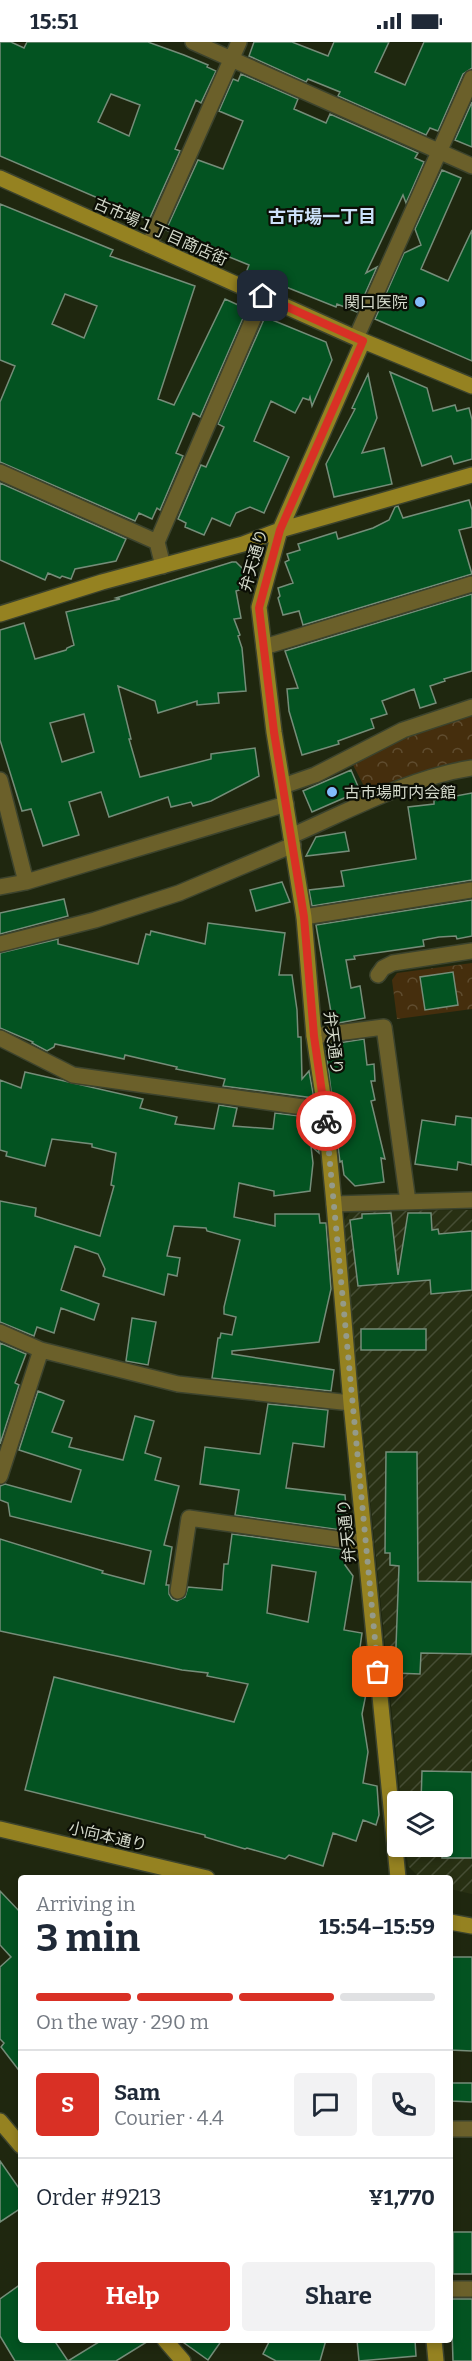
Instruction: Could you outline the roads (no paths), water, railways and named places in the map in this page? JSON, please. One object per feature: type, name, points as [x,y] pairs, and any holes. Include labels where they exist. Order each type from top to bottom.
[{"type":"street","points":[[193,42],[472,166]]},
{"type":"street","points":[[149,245],[240,42]]},
{"type":"street","points":[[359,339],[472,78]]},
{"type":"street","name":"古市場１丁目商店街","points":[[0,178],[359,339],[472,386]]},
{"type":"street","points":[[163,566],[158,542],[263,296]]},
{"type":"street","name":"弁天通り","points":[[359,339],[280,530],[259,608],[283,786],[304,917],[314,1036],[325,1108],[351,1403],[398,1875]]},
{"type":"street","points":[[0,472],[158,542]]},
{"type":"street","points":[[0,614],[102,582],[243,544],[280,530],[472,475]]},
{"type":"street","points":[[264,647],[472,584]]},
{"type":"street","points":[[283,786],[315,775],[403,730],[472,706]]},
{"type":"street","points":[[0,944],[95,920],[180,893],[397,790],[472,768]]},
{"type":"street","points":[[0,780],[26,882]]},
{"type":"street","points":[[0,887],[26,882],[286,804]]},
{"type":"street","points":[[304,917],[472,890]]},
{"type":"street","points":[[378,975],[383,968],[393,963],[472,951]]},
{"type":"street","points":[[314,1036],[384,1027],[408,1202]]},
{"type":"street","points":[[0,1038],[73,1075],[303,1107],[325,1108]]},
{"type":"street","points":[[334,1204],[472,1200]]},
{"type":"street","points":[[0,1332],[41,1350],[178,1384],[351,1403]]},
{"type":"street","points":[[0,1476],[41,1350]]},
{"type":"street","points":[[178,1591],[189,1518],[365,1543]]},
{"type":"street","name":"小向本通り","points":[[0,1829],[194,1875]]},
{"type":"street","points":[[453,1923],[472,1926]]},
{"type":"street","points":[[0,2121],[18,2142]]},
{"type":"street","points":[[453,2129],[472,2128]]},
{"type":"street","points":[[453,2289],[472,2289]]},
{"type":"street","points":[[168,2343],[183,2361]]},
{"type":"street","points":[[434,2343],[436,2361]]},
{"type":"place","name":"関口医院","points":[[420,302]]},
{"type":"place","name":"古市場町内会館","points":[[332,792]]},
{"type":"district","name":"古市場一丁目","points":[[322,217]]}]
